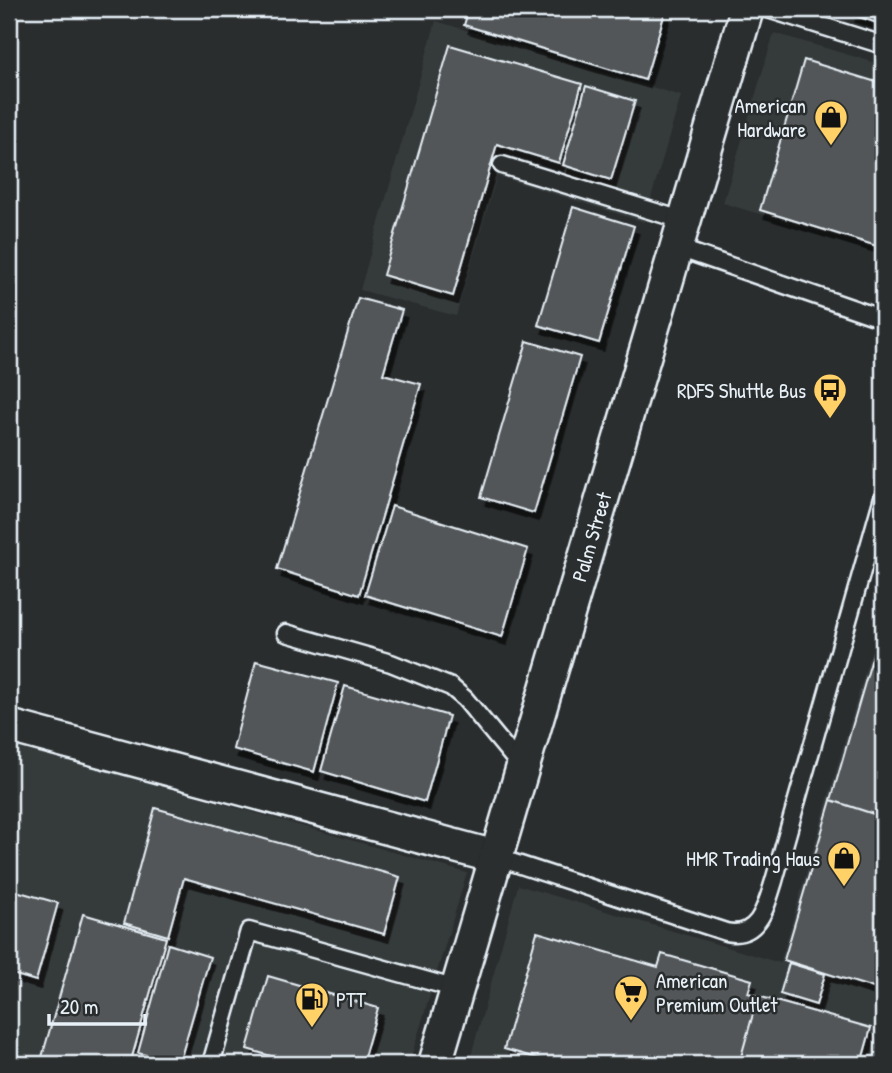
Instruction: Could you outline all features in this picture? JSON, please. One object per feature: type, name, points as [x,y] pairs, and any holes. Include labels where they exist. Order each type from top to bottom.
[{"type":"street","name":"Palm Street","points":[[435,1064],[747,9]]},
{"type":"street","points":[[9,726],[496,857]]},
{"type":"lane","points":[[768,9],[883,45]]},
{"type":"lane","points":[[502,165],[682,235],[883,319]]},
{"type":"lane","points":[[496,857],[726,932],[744,932],[754,927],[764,912],[774,881],[883,497]]},
{"type":"lane","points":[[286,633],[391,663],[451,687],[465,699],[523,769]]},
{"type":"lane","points":[[211,1064],[249,931],[457,989]]},
{"type":"shaded area","points":[[436,21],[681,96],[644,222],[497,176],[456,316],[360,290]]},
{"type":"shaded area","name":"American Hardware","points":[[774,33],[883,65],[883,251],[723,203]]},
{"type":"shaded area","points":[[883,610],[883,1064],[500,1064],[471,1056],[518,885],[780,963]]},
{"type":"shaded area","points":[[9,743],[467,873],[409,1064],[9,1064]]},
{"type":"building","points":[[469,9],[666,9],[645,80],[464,25]]},
{"type":"building","points":[[852,9],[883,9],[883,25],[851,14]]},
{"type":"building","points":[[450,45],[582,84],[559,163],[497,144],[453,296],[383,275]]},
{"type":"building","name":"American Hardware","points":[[804,60],[883,84],[883,248],[760,210]]},
{"type":"building","points":[[586,86],[635,101],[611,180],[563,165]]},
{"type":"building","points":[[573,207],[634,226],[599,343],[538,325]]},
{"type":"building","points":[[358,298],[402,310],[383,374],[421,384],[359,595],[277,569]]},
{"type":"building","points":[[527,341],[580,357],[534,513],[481,497]]},
{"type":"building","points":[[392,506],[528,549],[502,637],[365,595]]},
{"type":"building","points":[[883,620],[883,817],[831,800]]},
{"type":"building","points":[[256,661],[338,683],[314,772],[233,749]]},
{"type":"building","points":[[345,686],[449,716],[425,802],[321,771]]},
{"type":"building","name":"HMR Trading Haus","points":[[831,800],[883,817],[883,991],[784,960]]},
{"type":"building","points":[[155,808],[400,877],[384,934],[184,878],[168,936],[124,923]]},
{"type":"building","points":[[9,889],[58,903],[36,981],[9,973]]},
{"type":"building","points":[[83,914],[166,938],[130,1064],[40,1064]]},
{"type":"building","name":"American Premium Outlet","points":[[537,932],[658,967],[662,954],[752,980],[748,993],[758,996],[739,1064],[558,1064],[504,1049]]},
{"type":"building","points":[[168,944],[210,957],[179,1064],[138,1053]]},
{"type":"building","points":[[789,963],[825,974],[816,1005],[780,994]]},
{"type":"building","name":"PTT","points":[[268,976],[378,1008],[362,1064],[298,1064],[247,1049]]},
{"type":"building","points":[[758,996],[871,1028],[861,1064],[739,1064]]},
{"type":"place","name":"American Hardware","points":[[831,147]]},
{"type":"place","name":"RDFS Shuttle Bus","points":[[830,420]]},
{"type":"place","name":"HMR Trading Haus","points":[[844,888]]},
{"type":"place","name":"American Premium Outlet","points":[[631,1022]]},
{"type":"place","name":"PTT","points":[[312,1029]]}]
